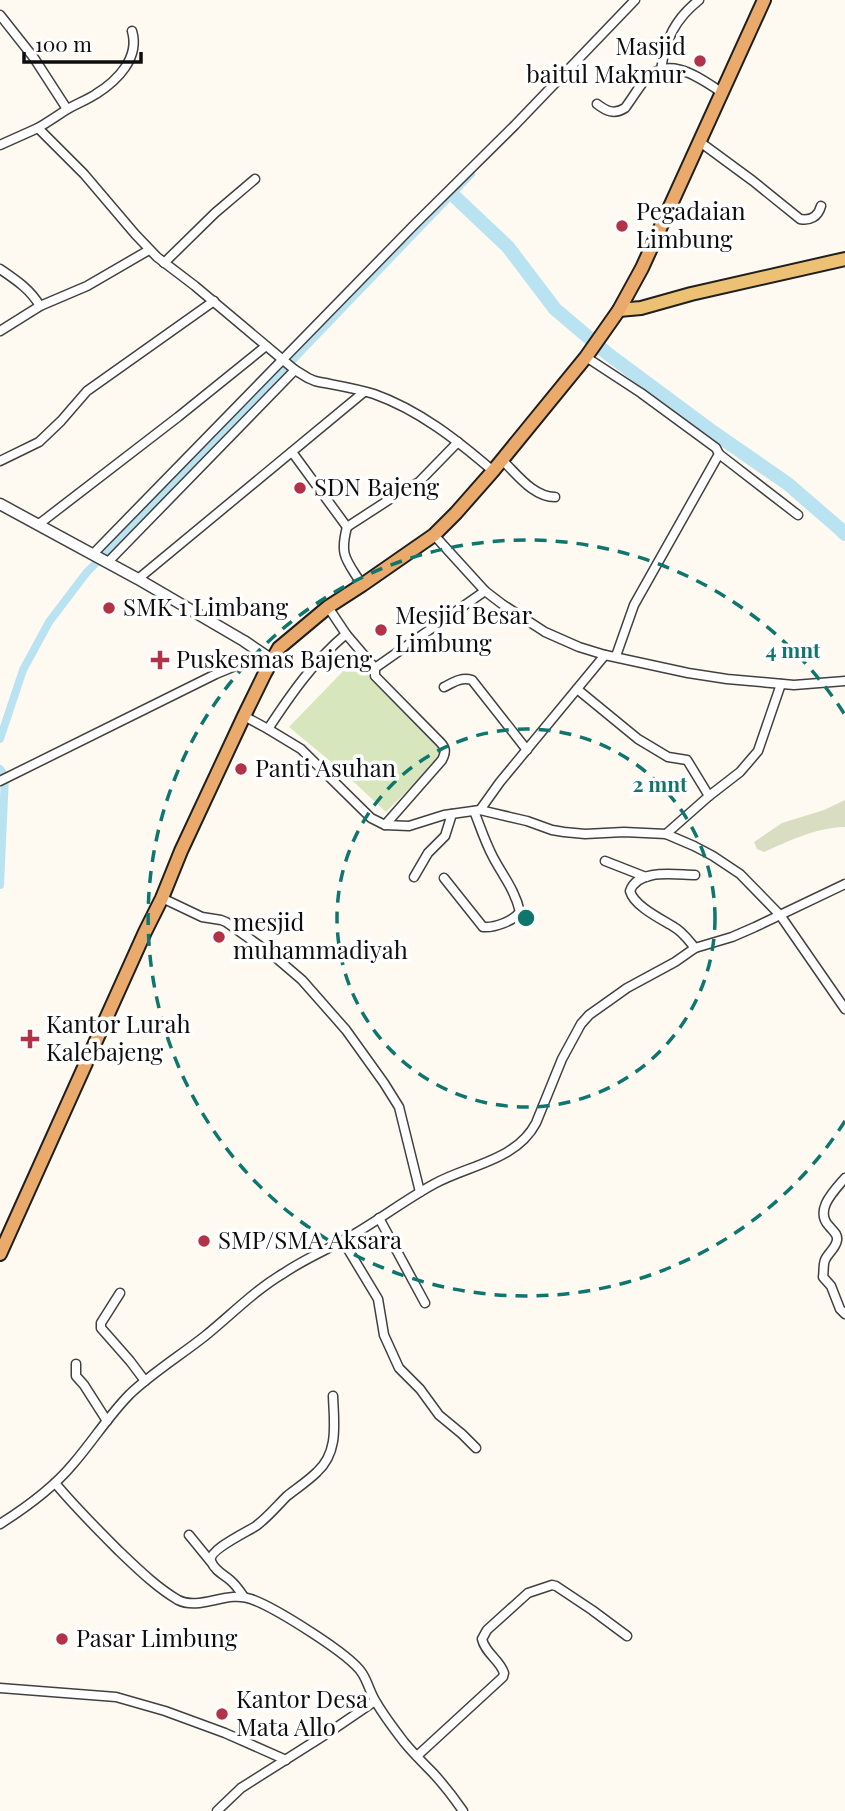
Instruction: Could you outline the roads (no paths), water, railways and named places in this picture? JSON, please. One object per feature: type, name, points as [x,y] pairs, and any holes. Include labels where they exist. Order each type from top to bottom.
[{"type":"highway","points":[[0,1254],[244,716],[268,657],[328,607],[434,535],[493,471],[591,350],[619,310],[642,268],[763,1]]},
{"type":"main road","points":[[619,310],[641,308],[845,259]]},
{"type":"street","points":[[100,558],[285,360],[635,0]]},
{"type":"street","points":[[661,70],[664,53],[678,21],[685,11],[699,0]]},
{"type":"street","points":[[0,15],[34,58],[67,109]]},
{"type":"street","points":[[0,145],[38,128],[114,81],[125,69],[132,52],[132,31]]},
{"type":"street","points":[[597,104],[605,110],[620,111],[653,73],[669,68],[690,72],[723,93]]},
{"type":"street","points":[[38,128],[84,174],[149,250],[294,369],[315,381],[375,395],[422,417],[493,471]]},
{"type":"street","points":[[700,142],[800,219],[812,219],[821,206]]},
{"type":"street","points":[[164,262],[255,179]]},
{"type":"street","points":[[0,331],[40,306],[88,286],[149,250]]},
{"type":"street","points":[[0,269],[33,294],[40,306]]},
{"type":"street","points":[[0,461],[39,442],[94,385],[214,302]]},
{"type":"street","points":[[39,524],[266,345]]},
{"type":"street","points":[[591,350],[798,516]]},
{"type":"street","points":[[100,558],[294,369]]},
{"type":"street","points":[[138,579],[364,392]]},
{"type":"street","points":[[362,586],[343,552],[347,527],[419,482],[458,442]]},
{"type":"street","points":[[292,452],[347,527]]},
{"type":"street","points":[[615,656],[634,605],[719,454]]},
{"type":"street","points":[[502,460],[536,491],[555,497]]},
{"type":"street","points":[[0,504],[138,579],[268,657]]},
{"type":"street","points":[[434,535],[485,590],[524,619],[566,643],[604,655],[698,675],[781,684],[845,681]]},
{"type":"street","points":[[385,825],[442,760],[445,751],[440,742],[374,676],[375,668],[485,590]]},
{"type":"street","points":[[328,607],[346,634],[375,668]]},
{"type":"street","points":[[268,729],[304,676],[346,634]]},
{"type":"street","points":[[477,810],[604,655]]},
{"type":"street","points":[[0,781],[216,674],[268,657]]},
{"type":"street","points":[[444,687],[463,678],[476,683],[527,750]]},
{"type":"street","points":[[666,834],[740,772],[758,751],[781,684]]},
{"type":"street","points":[[576,689],[638,739],[668,757],[687,760],[709,796]]},
{"type":"street","points":[[244,716],[301,749],[363,811],[385,825],[409,826],[477,810],[564,832],[666,834],[694,846],[732,867],[780,915],[845,1009]]},
{"type":"street","points":[[444,878],[483,927],[494,926],[520,912],[515,895],[494,859],[477,810]]},
{"type":"street","points":[[414,877],[428,853],[445,836],[452,814]]},
{"type":"street","points":[[605,861],[646,877],[695,875]]},
{"type":"street","points":[[646,877],[632,885],[631,895],[659,919],[680,932],[695,948]]},
{"type":"street","points":[[0,1524],[21,1511],[55,1483],[74,1464],[126,1399],[145,1381],[275,1279],[343,1241],[420,1192],[495,1159],[523,1141],[531,1133],[562,1059],[584,1020],[627,988],[695,948],[732,937],[845,884]]},
{"type":"street","points":[[162,898],[202,917],[226,922],[274,956],[318,997],[346,1030],[399,1107],[420,1192]]},
{"type":"street","points":[[845,1178],[830,1196],[824,1209],[823,1220],[836,1233],[837,1238],[836,1245],[825,1261],[823,1277],[831,1286],[840,1309],[845,1314]]},
{"type":"street","points":[[379,1218],[425,1303]]},
{"type":"street","points":[[343,1241],[378,1299],[384,1335],[399,1368],[420,1389],[439,1415],[476,1448]]},
{"type":"street","points":[[120,1293],[101,1323],[101,1328],[145,1381]]},
{"type":"street","points":[[76,1364],[76,1376],[107,1421]]},
{"type":"street","points":[[211,1562],[216,1550],[257,1525],[325,1464],[335,1435],[333,1396]]},
{"type":"street","points":[[55,1483],[100,1532],[168,1595],[183,1603],[244,1597],[260,1603],[335,1649],[362,1673],[375,1701],[399,1735],[463,1811]]},
{"type":"street","points":[[189,1535],[218,1571],[232,1581],[244,1597]]},
{"type":"street","points":[[417,1756],[503,1677],[505,1673],[502,1666],[484,1647],[482,1639],[487,1630],[528,1593],[556,1586],[627,1636]]},
{"type":"street","points":[[0,1688],[116,1697],[225,1733],[286,1760]]},
{"type":"street","points":[[217,1811],[241,1788],[375,1701]]},
{"type":"waterway","points":[[0,739],[23,670],[49,622],[87,572],[471,174]]},
{"type":"waterway","points":[[452,194],[508,247],[555,309],[608,354],[788,484],[845,534]]},
{"type":"waterway","points":[[0,769],[5,776],[0,885]]},
{"type":"place","name":"Masjid baitul Makmur","points":[[700,61]]},
{"type":"place","name":"Pegadaian Limbung","points":[[622,226]]},
{"type":"place","name":"SDN Bajeng","points":[[300,488]]},
{"type":"place","name":"SMK 1 Limbang","points":[[109,608]]},
{"type":"place","name":"Mesjid Besar Limbung","points":[[381,630]]},
{"type":"place","name":"Puskesmas Bajeng","points":[[160,660]]},
{"type":"place","name":"Panti Asuhan","points":[[241,769]]},
{"type":"place","name":"mesjid muhammadiyah","points":[[219,937]]},
{"type":"place","name":"Kantor Lurah Kalebajeng","points":[[30,1039]]},
{"type":"place","name":"SMP/SMA Aksara","points":[[204,1241]]},
{"type":"place","name":"Pasar Limbung","points":[[62,1639]]},
{"type":"place","name":"Kantor Desa Mata Allo","points":[[222,1714]]}]
